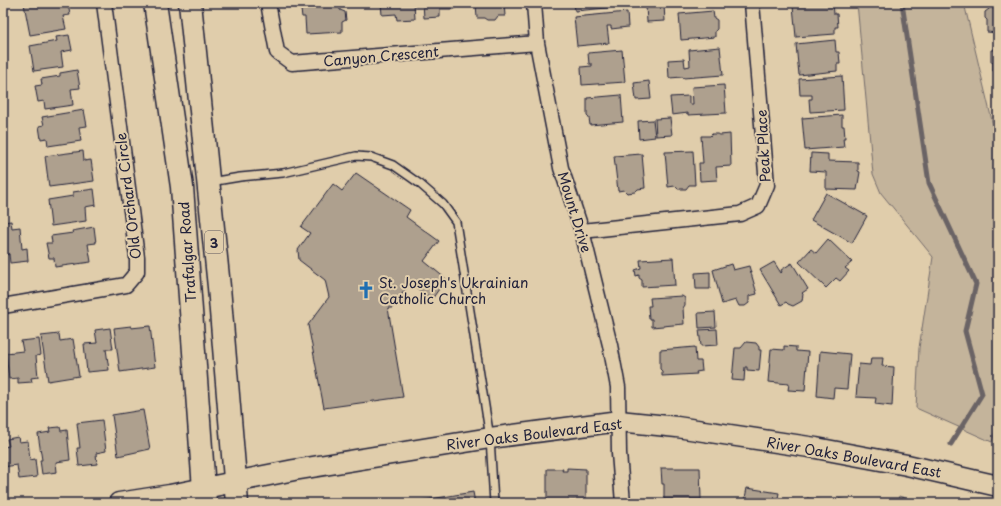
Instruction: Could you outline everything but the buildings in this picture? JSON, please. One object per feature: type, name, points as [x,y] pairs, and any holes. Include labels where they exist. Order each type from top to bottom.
[{"type":"main road","name":"Trafalgar Road","points":[[155,3],[182,186],[205,495]]},
{"type":"main road","name":"Trafalgar Road","points":[[190,3],[219,294],[236,492]]},
{"type":"street","name":"Old Orchard Circle","points":[[3,306],[126,285],[137,272],[104,3]]},
{"type":"street","name":"Canyon Crescent","points":[[268,3],[277,52],[292,63],[537,43]]},
{"type":"street","name":"Mount Drive","points":[[534,3],[537,43],[561,168],[582,231],[617,380],[619,453],[623,503]]},
{"type":"street","name":"Peak Place","points":[[582,231],[740,214],[758,206],[767,185],[752,3]]},
{"type":"street","name":"River Oaks Boulevard East","points":[[119,503],[236,492],[274,473],[490,438],[619,421],[677,426],[816,448],[907,465],[998,486]]},
{"type":"lane","points":[[208,182],[234,178],[283,174],[356,156],[371,157],[393,165],[420,184],[443,204],[456,222],[490,438],[494,503]]},
{"type":"shaded area","points":[[857,3],[964,3],[998,146],[998,419],[992,442],[916,408],[919,348],[933,257],[881,193],[873,174]]},
{"type":"shaded area","points":[[899,496],[920,503],[897,503]]},
{"type":"waterway","points":[[902,3],[929,183],[976,284],[965,331],[982,394],[951,444]]},
{"type":"place","name":"St. Joseph's Ukrainian Catholic Church","points":[[366,290]]}]
